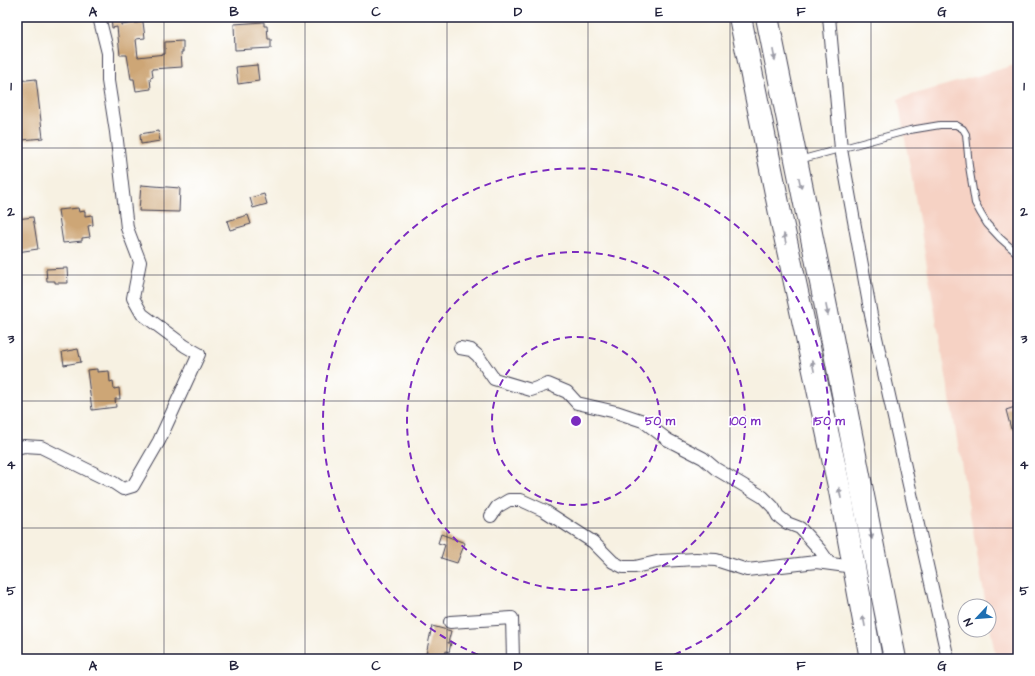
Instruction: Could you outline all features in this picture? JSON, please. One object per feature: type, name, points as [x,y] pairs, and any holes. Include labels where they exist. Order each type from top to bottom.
[{"type":"highway","points":[[740,17],[780,213],[840,491],[871,659]]},
{"type":"highway","points":[[767,17],[828,315],[895,659]]},
{"type":"street","points":[[17,448],[24,446],[41,447],[114,483],[123,489],[133,486],[159,441],[199,354],[185,346],[142,314],[133,298],[140,262],[127,228],[108,81],[108,53],[98,17]]},
{"type":"street","points":[[829,17],[841,149],[871,315],[948,659]]},
{"type":"street","points":[[460,348],[470,350],[478,356],[494,379],[531,390],[548,384],[567,392],[577,403],[616,412],[643,421],[668,440],[704,458],[716,470],[763,497],[773,507],[778,516],[787,523],[800,528],[820,550],[829,563]]},
{"type":"street","points":[[491,516],[497,507],[509,500],[521,500],[545,511],[579,532],[593,542],[613,562],[623,567],[635,567],[661,561],[696,559],[716,560],[747,570],[816,562],[854,567]]},
{"type":"street","points":[[450,622],[512,618],[513,659]]},
{"type":"lane","points":[[796,161],[910,130],[940,125],[956,125],[963,129],[966,134],[969,166],[976,203],[981,214],[987,224],[1018,254]]},
{"type":"shaded area","points":[[1018,64],[1018,659],[996,659],[992,638],[997,638],[997,598],[985,598],[898,99]]},
{"type":"building","points":[[111,17],[121,17],[121,25],[143,22],[145,38],[136,39],[138,57],[165,54],[165,42],[183,41],[183,52],[181,52],[182,67],[152,69],[153,77],[150,78],[151,89],[136,91],[134,79],[131,79],[127,55],[120,55],[117,27],[112,28]]},
{"type":"building","points":[[264,22],[264,26],[267,26],[268,39],[271,39],[271,48],[235,50],[234,24]]},
{"type":"building","points":[[257,65],[259,81],[238,84],[236,67]]},
{"type":"building","points":[[36,79],[43,138],[22,140],[17,101],[17,81]]},
{"type":"building","points":[[158,131],[160,141],[141,144],[140,134]]},
{"type":"building","points":[[141,185],[180,188],[179,212],[139,211]]},
{"type":"building","points":[[264,194],[267,204],[253,208],[250,198]]},
{"type":"building","points":[[78,208],[79,212],[85,211],[85,216],[92,215],[93,225],[88,226],[90,237],[82,238],[82,241],[63,243],[58,210]]},
{"type":"building","points":[[248,215],[251,224],[230,230],[227,221]]},
{"type":"building","points":[[33,217],[38,249],[17,252],[17,219]]},
{"type":"building","points":[[67,268],[68,283],[55,283],[55,281],[47,281],[46,269]]},
{"type":"building","points":[[78,349],[81,362],[64,365],[62,352]]},
{"type":"building","points":[[97,369],[97,372],[109,371],[110,382],[113,381],[114,389],[119,388],[120,399],[115,399],[116,407],[92,410],[87,370]]},
{"type":"building","points":[[1018,406],[1018,427],[1011,429],[1006,410]]},
{"type":"building","points":[[441,534],[465,543],[457,563],[441,558],[445,545],[438,543]]},
{"type":"building","points":[[432,626],[451,631],[448,643],[451,643],[449,652],[446,651],[445,659],[425,659]]}]
